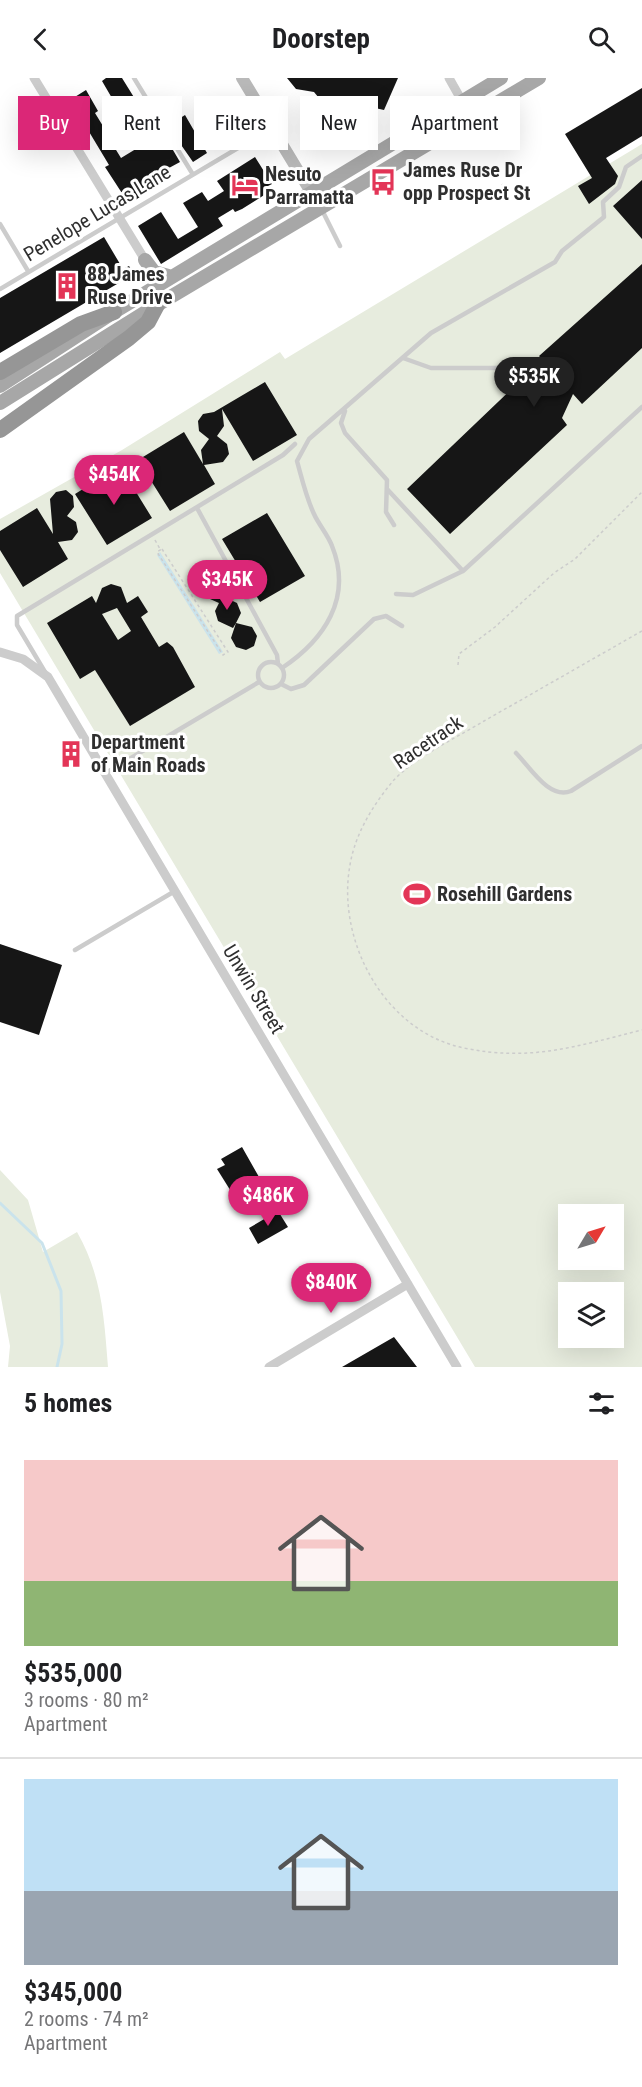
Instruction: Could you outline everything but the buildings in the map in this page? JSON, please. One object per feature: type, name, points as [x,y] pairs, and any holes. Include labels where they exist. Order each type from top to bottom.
[{"type":"highway","points":[[0,430],[129,338],[148,322],[157,305]]},
{"type":"highway","points":[[0,372],[81,324],[114,312]]},
{"type":"main road","points":[[470,96],[501,78]]},
{"type":"main road","points":[[0,403],[157,305],[539,78]]},
{"type":"main road","points":[[0,386],[114,312],[390,144]]},
{"type":"main road","points":[[145,260],[154,272],[172,277]]},
{"type":"street","points":[[34,78],[145,260]]},
{"type":"street","points":[[242,78],[253,96]]},
{"type":"street","points":[[449,78],[459,96]]},
{"type":"street","points":[[286,150],[321,207]]},
{"type":"street","name":"Unwin Street","points":[[0,652],[23,659],[48,677],[457,1367]]},
{"type":"street","points":[[269,1367],[408,1284]]},
{"type":"lane","points":[[134,78],[192,174]]},
{"type":"lane","name":"Penelope Lucas Lane","points":[[0,289],[234,150]]},
{"type":"lane","points":[[280,666],[313,645],[327,627],[336,601],[338,576],[333,547],[315,516],[297,461],[309,440],[431,333],[555,262],[562,250],[604,217],[603,202],[619,187],[626,167],[642,156]]},
{"type":"lane","points":[[321,207],[340,246]]},
{"type":"lane","points":[[0,224],[28,271]]},
{"type":"lane","points":[[403,358],[431,368],[526,368]]},
{"type":"lane","points":[[396,594],[413,595],[463,570],[642,407]]},
{"type":"lane","points":[[346,408],[341,423],[345,433],[387,480],[386,512],[394,525]]},
{"type":"lane","points":[[48,677],[17,626],[17,616],[283,455],[295,444]]},
{"type":"lane","points":[[387,489],[463,570]]},
{"type":"lane","points":[[196,508],[277,655],[284,676],[281,684]]},
{"type":"lane","points":[[280,666],[268,662],[261,665],[257,673],[259,682],[270,688],[281,684],[291,689],[304,685],[374,619],[386,616],[402,626]]},
{"type":"lane","points":[[104,774],[259,682]]},
{"type":"lane","points":[[516,753],[553,791],[562,793],[580,785],[642,746]]},
{"type":"lane","points":[[75,950],[175,891]]},
{"type":"path","points":[[502,184],[506,191]]},
{"type":"path","points":[[458,665],[459,654],[495,627],[554,573],[575,559],[642,492]]},
{"type":"path","points":[[152,536],[228,652],[223,655],[158,552],[160,550]]},
{"type":"path","name":"Racetrack","points":[[642,631],[435,750],[395,779],[375,805],[358,836],[350,866],[349,904],[354,939],[369,976],[394,1009],[426,1034],[461,1048],[506,1055],[549,1053],[642,1030]]},
{"type":"shaded area","name":"Rosehill Gardens","points":[[642,144],[642,1367],[475,1367],[0,573],[0,519],[122,450],[280,352],[285,359]]},
{"type":"shaded area","points":[[0,1170],[28,1200],[43,1252],[77,1232],[97,1281],[108,1367],[8,1367],[10,1346],[0,1292]]},
{"type":"water","points":[[160,552],[223,652],[219,654],[157,555]]},
{"type":"waterway","points":[[0,1203],[42,1243],[61,1291],[62,1344],[57,1367]]},
{"type":"place","name":"James Ruse Dr opp Prospect St","points":[[383,182]]},
{"type":"place","name":"Nesuto Parramatta","points":[[245,185]]},
{"type":"place","name":"88 James Ruse Drive","points":[[67,286]]},
{"type":"place","name":"Department of Main Roads","points":[[71,754]]},
{"type":"place","name":"Rosehill Gardens","points":[[417,894]]}]
